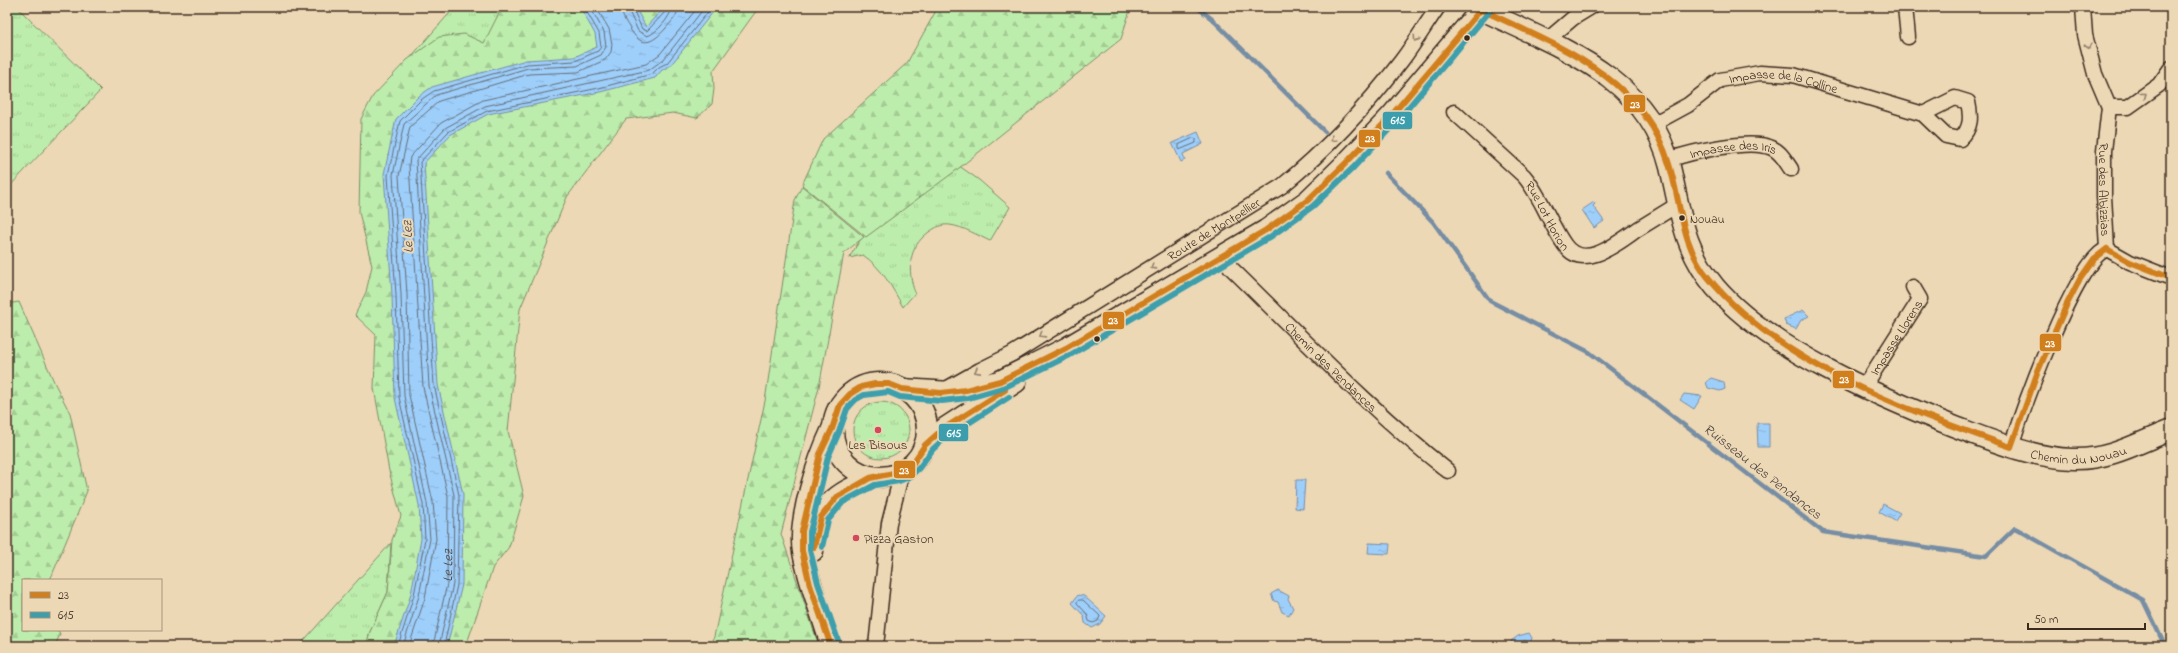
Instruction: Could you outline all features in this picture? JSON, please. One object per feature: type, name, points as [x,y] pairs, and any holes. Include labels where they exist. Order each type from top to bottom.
[{"type":"main road","name":"Route de Montpellier","points":[[924,446],[945,428],[1066,348],[1266,230],[1308,200],[1391,116],[1483,9]]},
{"type":"main road","name":"Chemin du Nouau","points":[[1483,9],[1581,58],[1610,77],[1630,96],[1653,124],[1662,140],[1668,160],[1683,230],[1696,261],[1712,283],[1734,307],[1755,324],[1802,354],[1864,387],[1925,415],[2011,447],[2072,459],[2089,458],[2118,453],[2171,430]]},
{"type":"main road","name":"Route de Montpellier","points":[[902,389],[941,392],[966,390],[1000,381],[1066,348]]},
{"type":"main road","points":[[831,646],[810,585],[802,551],[802,531],[820,454],[832,429],[834,418],[840,405],[850,394],[862,387],[875,384],[889,384],[902,389],[913,397],[921,408],[927,433],[924,446],[917,459],[902,472],[883,477],[874,477],[860,473],[849,466],[837,449],[832,429]]},
{"type":"main road","points":[[810,585],[816,528],[826,506],[840,494],[874,477]]},
{"type":"street","name":"Route de Montpellier","points":[[941,392],[1012,354],[1282,186],[1320,153],[1347,126],[1402,60],[1438,7]]},
{"type":"street","points":[[1546,41],[1573,18],[1591,7]]},
{"type":"street","points":[[1905,7],[1908,37]]},
{"type":"street","name":"Rue des Albizzias","points":[[2011,447],[2033,385],[2075,288],[2098,254],[2107,249],[2104,196],[2104,151],[2109,107],[2095,74],[2085,34],[2083,7]]},
{"type":"street","points":[[2109,107],[2128,107],[2159,85],[2171,68]]},
{"type":"street","name":"Impasse de la Colline","points":[[1653,124],[1688,105],[1720,80],[1760,73],[1793,75],[1923,114]]},
{"type":"street","name":"Rue Lot Horion","points":[[1454,112],[1532,185],[1564,245],[1575,254],[1587,256],[1602,253],[1677,205]]},
{"type":"street","name":"Impasse des Iris","points":[[1668,160],[1711,148],[1765,146],[1779,152],[1791,169]]},
{"type":"street","points":[[2107,249],[2130,262],[2171,278]]},
{"type":"street","name":"Chemin des Pendances","points":[[1224,254],[1231,268],[1368,401],[1411,442],[1448,471]]},
{"type":"street","name":"Impasse Llorens","points":[[1864,387],[1920,299],[1913,287]]},
{"type":"street","points":[[876,646],[889,523],[902,472]]},
{"type":"green space","points":[[7,7],[17,7],[101,90],[7,189]]},
{"type":"green space","points":[[455,7],[561,7],[568,29],[410,58]]},
{"type":"green space","points":[[502,7],[759,7],[713,71],[714,89],[712,104],[697,118],[673,113],[626,119],[567,197],[520,309],[508,431],[524,496],[509,547],[493,567],[466,646],[367,646],[369,634],[388,592],[392,540],[401,516],[389,471],[374,388],[376,335],[355,315],[366,292],[372,266],[359,212],[361,119],[373,96],[407,60],[439,37],[464,34],[484,43]]},
{"type":"green space","points":[[938,7],[1131,7],[1121,39],[954,172],[866,237],[802,185],[823,139],[907,63]]},
{"type":"green space","points":[[941,153],[979,180],[1010,207],[990,241],[965,229],[947,225],[937,227],[922,238],[913,252],[911,260],[910,268],[915,293],[903,307],[886,278],[870,260],[863,255],[849,258],[872,221]]},
{"type":"green space","points":[[802,186],[864,237],[844,253],[819,387],[781,534],[819,646],[712,646],[765,401],[795,200]]},
{"type":"green space","points":[[19,302],[55,384],[70,413],[87,491],[50,579],[22,579],[22,631],[58,631],[60,634],[55,646],[7,646],[7,304]]},
{"type":"green space","points":[[876,402],[886,402],[901,410],[907,419],[909,430],[907,441],[901,450],[886,458],[876,458],[865,453],[858,446],[853,435],[853,425],[858,414],[865,407]]},
{"type":"green space","points":[[391,543],[388,592],[369,634],[367,646],[299,646]]},
{"type":"water","name":"Le Lez","points":[[580,7],[635,7],[646,27],[664,7],[717,7],[670,66],[662,70],[655,78],[600,92],[488,114],[450,135],[424,163],[438,385],[463,494],[462,585],[447,646],[394,646],[411,594],[421,539],[419,505],[395,398],[392,295],[384,174],[396,119],[419,96],[432,87],[526,60],[574,57],[597,47],[595,34]]},
{"type":"water","points":[[1198,132],[1203,144],[1183,154],[1185,160],[1181,162],[1172,143]]},
{"type":"water","points":[[1594,202],[1595,204],[1593,206],[1604,221],[1594,228],[1582,210]]},
{"type":"water","points":[[1803,310],[1809,316],[1801,320],[1796,329],[1786,325],[1784,319]]},
{"type":"water","points":[[1711,378],[1724,382],[1725,389],[1720,391],[1708,388],[1706,382]]},
{"type":"water","points":[[1684,394],[1702,396],[1694,409],[1680,400]]},
{"type":"water","points":[[1757,423],[1769,423],[1769,447],[1758,447]]},
{"type":"water","points":[[1296,480],[1305,480],[1303,509],[1295,508]]},
{"type":"water","points":[[1883,504],[1900,513],[1895,521],[1879,512]]},
{"type":"water","points":[[1369,543],[1390,544],[1389,554],[1368,553]]},
{"type":"water","points":[[1278,590],[1289,596],[1288,599],[1293,608],[1289,615],[1282,612],[1278,602],[1274,601],[1271,594]]},
{"type":"water","points":[[1078,595],[1084,596],[1106,616],[1100,624],[1092,628],[1085,623],[1084,616],[1072,603]]},
{"type":"water","points":[[1529,633],[1532,638],[1530,644],[1521,646],[1513,645],[1511,641],[1518,636]]},
{"type":"waterway","name":"Ruisseau des Pendances","points":[[1197,7],[1212,19],[1325,132]]},
{"type":"waterway","name":"Ruisseau des Pendances","points":[[1386,173],[1433,222],[1490,301],[1589,352],[1823,532],[1986,556],[2015,528],[2143,600],[2165,646]]},
{"type":"transit line","name":"23","points":[[831,646],[810,585],[802,551],[802,531],[820,454],[832,429],[840,405],[850,394],[861,387],[875,384],[889,384],[902,389],[941,393],[966,390],[1000,381],[1066,348],[1266,230],[1308,200],[1347,162],[1391,116],[1483,7]]},
{"type":"transit line","name":"23","points":[[1482,10],[1567,51],[1594,68],[1618,86],[1639,108],[1657,134],[1669,164],[1687,237],[1698,264],[1707,276],[1736,307],[1770,335],[1807,359],[1847,381],[1930,417],[2011,447]]},
{"type":"transit line","name":"615","points":[[839,643],[818,583],[810,550],[810,532],[828,457],[847,409],[855,400],[864,395],[888,392],[900,397],[942,401],[968,398],[1003,388],[1070,355],[1270,237],[1313,206],[1353,168],[1397,121],[1489,12]]},
{"type":"transit line","name":"23","points":[[2107,249],[2130,262],[2171,278]]},
{"type":"transit line","name":"23","points":[[2011,447],[2038,371],[2066,306],[2080,279],[2094,259],[2107,249]]},
{"type":"transit line","name":"23","points":[[814,547],[821,517],[837,497],[870,478],[903,471],[913,463],[925,445],[943,429],[1005,390]]},
{"type":"transit line","name":"615","points":[[822,547],[828,520],[843,502],[875,485],[899,481],[909,477],[919,468],[933,449],[944,439],[1009,397]]},
{"type":"place","name":"Nouau","points":[[1682,218]]},
{"type":"place","name":"Les Bisous","points":[[878,430]]},
{"type":"place","name":"Pizza Gaston","points":[[856,538]]}]
